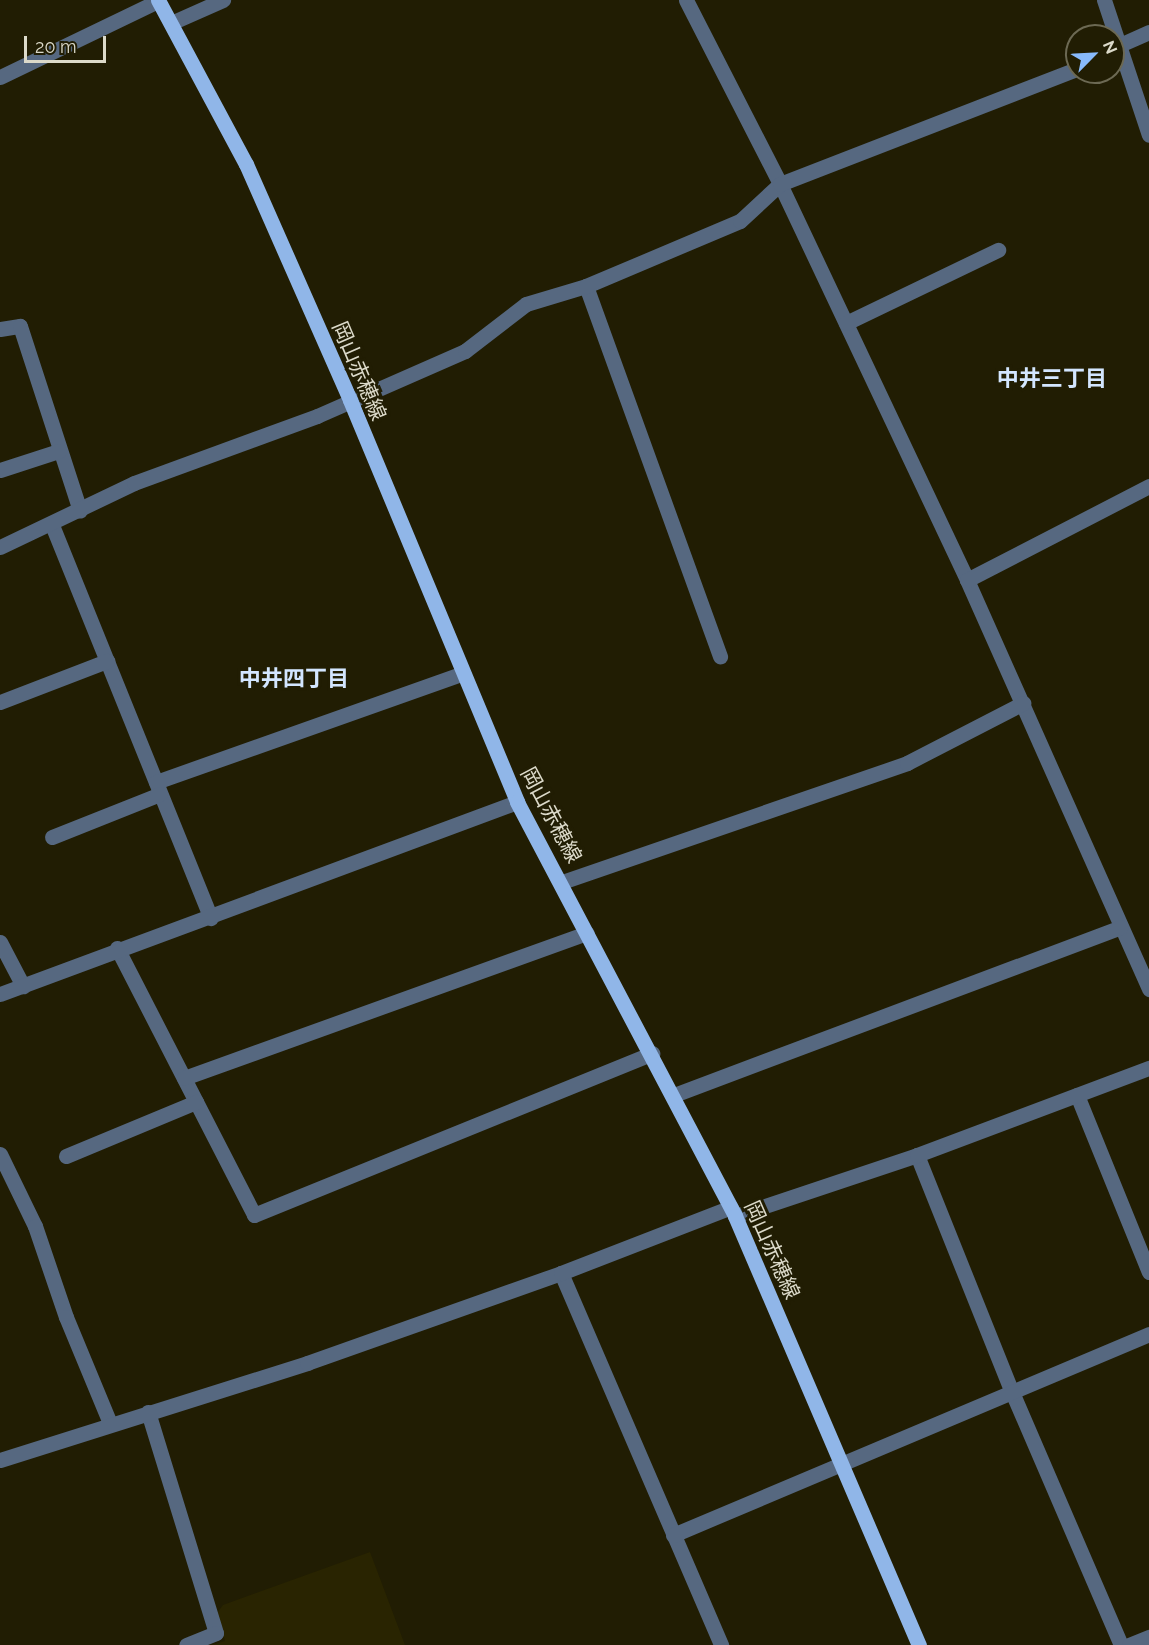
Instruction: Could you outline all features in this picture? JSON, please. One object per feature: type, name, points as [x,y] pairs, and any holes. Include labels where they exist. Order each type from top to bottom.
[{"type":"main road","name":"岡山赤穂線","points":[[158,0],[246,164],[350,400],[517,802],[562,882],[733,1212],[919,1645]]},
{"type":"street","points":[[0,77],[158,0]]},
{"type":"street","points":[[171,23],[223,0]]},
{"type":"street","points":[[686,0],[780,184],[967,580],[1149,989]]},
{"type":"street","points":[[1104,0],[1110,24]]},
{"type":"street","points":[[1125,42],[1149,32]]},
{"type":"street","points":[[1125,70],[1149,135]]},
{"type":"street","points":[[0,548],[52,525],[134,483],[350,400],[465,351],[526,304],[586,286],[740,221],[780,184],[1065,74]]},
{"type":"street","points":[[846,323],[998,250]]},
{"type":"street","points":[[586,286],[720,656]]},
{"type":"street","points":[[0,329],[20,326],[80,511]]},
{"type":"street","points":[[0,470],[60,451]]},
{"type":"street","points":[[967,580],[1149,486]]},
{"type":"street","points":[[52,525],[211,918]]},
{"type":"street","points":[[0,702],[107,662]]},
{"type":"street","points":[[52,837],[158,788],[463,673]]},
{"type":"street","points":[[562,882],[907,763],[1023,703]]},
{"type":"street","points":[[0,994],[117,948],[211,918],[517,802]]},
{"type":"street","points":[[674,1095],[1120,927]]},
{"type":"street","points":[[184,1078],[587,933]]},
{"type":"street","points":[[0,942],[23,986]]},
{"type":"street","points":[[117,948],[254,1215],[652,1053]]},
{"type":"street","points":[[0,1460],[110,1423],[307,1363],[733,1212],[917,1155],[1149,1068]]},
{"type":"street","points":[[1077,1095],[1149,1272]]},
{"type":"street","points":[[66,1156],[196,1102]]},
{"type":"street","points":[[0,1154],[35,1226],[66,1317],[110,1423]]},
{"type":"street","points":[[917,1155],[1012,1392],[1121,1645]]},
{"type":"street","points":[[561,1273],[721,1645]]},
{"type":"street","points":[[673,1535],[1149,1334]]},
{"type":"street","points":[[148,1412],[216,1633],[186,1645]]},
{"type":"street","points":[[1129,1645],[1149,1637]]},
{"type":"shaded area","points":[[370,1552],[405,1645],[212,1645],[225,1641],[217,1613],[223,1605]]},
{"type":"district","name":"中井三丁目","points":[[1052,379]]},
{"type":"district","name":"中井四丁目","points":[[294,679]]}]
